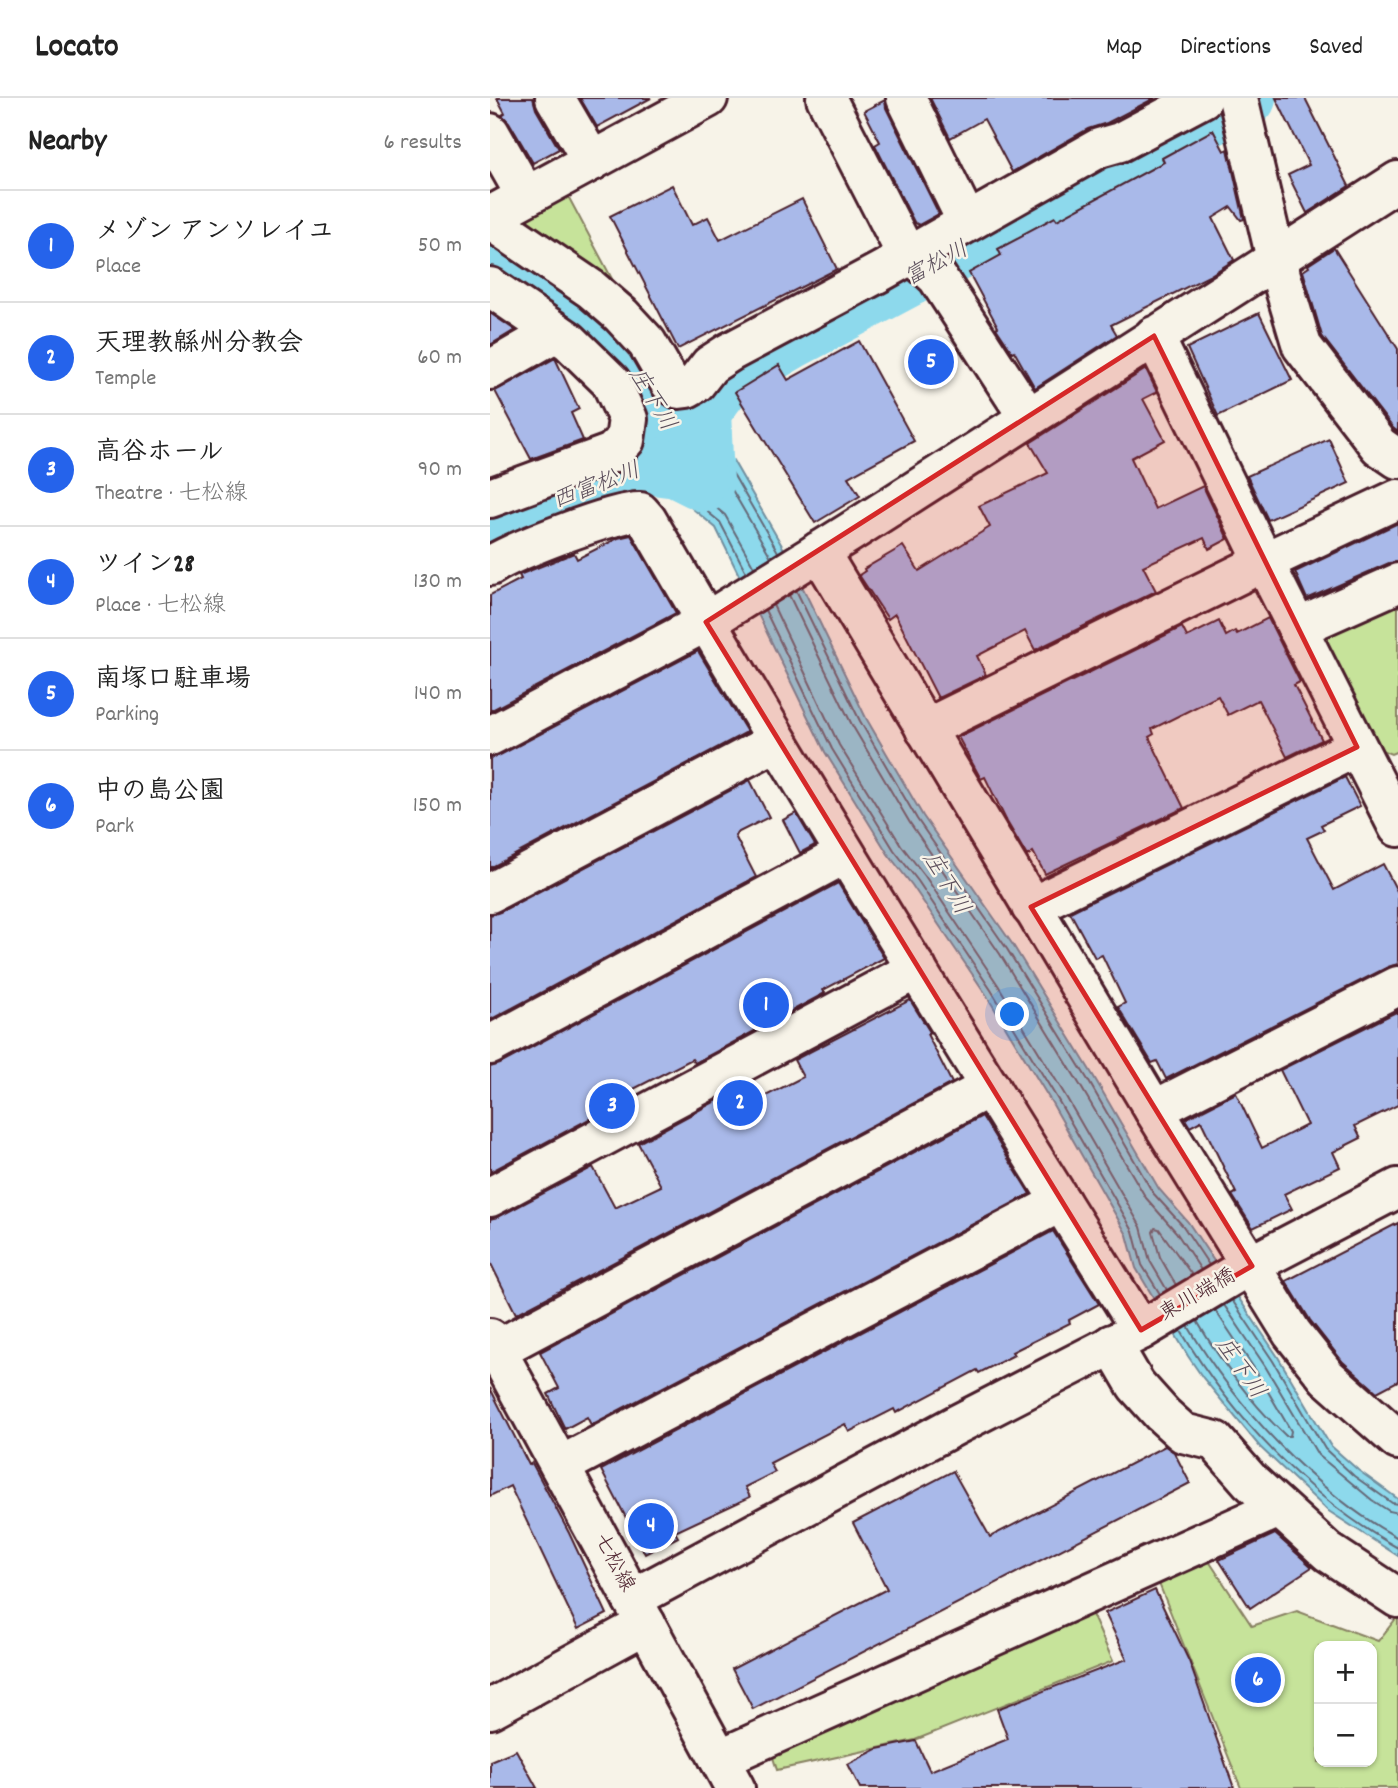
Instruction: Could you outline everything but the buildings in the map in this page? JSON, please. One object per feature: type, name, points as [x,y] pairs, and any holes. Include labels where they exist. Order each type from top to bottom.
[{"type":"street","points":[[555,98],[592,160]]},
{"type":"street","points":[[708,98],[490,218],[591,289],[621,315],[647,343],[670,383],[679,389],[696,383],[709,365],[730,352],[921,263],[967,222],[1099,148],[1120,142],[1203,98]]},
{"type":"street","points":[[826,98],[901,243],[921,263],[1028,417]]},
{"type":"street","points":[[906,98],[967,222]]},
{"type":"street","points":[[1240,104],[1276,259],[1302,346],[1379,446],[1398,459]]},
{"type":"street","points":[[490,133],[526,196]]},
{"type":"street","points":[[490,736],[714,617],[1398,181]]},
{"type":"street","points":[[490,287],[556,332],[591,361],[611,382],[628,419],[625,440],[612,453],[490,498]]},
{"type":"street","points":[[490,370],[556,332]]},
{"type":"street","points":[[1154,336],[1357,747],[1386,774],[1398,827]]},
{"type":"street","points":[[925,730],[1264,562],[1398,499]]},
{"type":"street","points":[[490,566],[595,523],[630,511],[640,512],[714,617],[777,741],[1061,1202],[1135,1332],[1136,1385],[1183,1433],[1214,1441],[1251,1481],[1328,1552],[1398,1598]]},
{"type":"street","points":[[812,555],[925,730],[1249,1267],[1304,1349],[1327,1377],[1389,1421]]},
{"type":"street","points":[[1297,628],[1398,583]]},
{"type":"street","points":[[490,893],[777,741]]},
{"type":"street","points":[[1031,906],[1357,747]]},
{"type":"street","points":[[490,1045],[845,854]]},
{"type":"street","points":[[490,1197],[917,970]]},
{"type":"street","points":[[1154,1110],[1398,986]]},
{"type":"street","points":[[493,1344],[990,1087]]},
{"type":"street","name":"東川端橋","points":[[490,1709],[639,1612],[1249,1267],[1398,1188]]},
{"type":"street","points":[[560,1466],[1061,1202]]},
{"type":"street","name":"七松線","points":[[493,1344],[727,1773]]},
{"type":"street","points":[[727,1773],[1279,1508]]},
{"type":"highlighted area","points":[[1154,336],[1357,747],[1031,907],[1252,1266],[1141,1330],[706,622]]},
{"type":"green space","points":[[568,196],[619,292],[528,230],[528,215]]},
{"type":"green space","points":[[1398,594],[1398,751],[1391,754],[1379,749],[1323,638],[1326,625]]},
{"type":"green space","points":[[1203,1552],[1252,1626],[1297,1611],[1378,1641],[1398,1616],[1398,1788],[1241,1788],[1156,1576]]},
{"type":"green space","points":[[1090,1610],[1113,1661],[915,1740],[777,1770],[769,1745]]},
{"type":"water","points":[[674,406],[719,411],[719,423],[727,450],[785,551],[866,718],[923,816],[1013,945],[1159,1189],[1188,1222],[1278,1357],[1330,1445],[1358,1470],[1398,1499],[1398,1556],[1327,1510],[1260,1447],[1203,1378],[1136,1268],[1127,1235],[1052,1103],[985,993],[888,854],[825,752],[716,528],[675,494],[633,492],[619,464],[647,451],[649,421]]},
{"type":"waterway","name":"富松川","points":[[705,483],[702,411],[727,378],[790,341],[1247,98]]},
{"type":"waterway","name":"庄下川","points":[[490,255],[605,336],[643,380],[672,436],[702,479]]},
{"type":"waterway","name":"西富松川","points":[[490,530],[646,465],[677,469],[699,480]]},
{"type":"place","name":"南塚口駐車場","points":[[931,362]]},
{"type":"place","name":"メゾン アンソレイユ","points":[[766,1005]]},
{"type":"place","name":"天理教緜州分教会","points":[[740,1103]]},
{"type":"place","name":"高谷ホール","points":[[612,1106]]},
{"type":"place","name":"ツイン28","points":[[651,1526]]},
{"type":"place","name":"中の島公園","points":[[1258,1680]]}]
